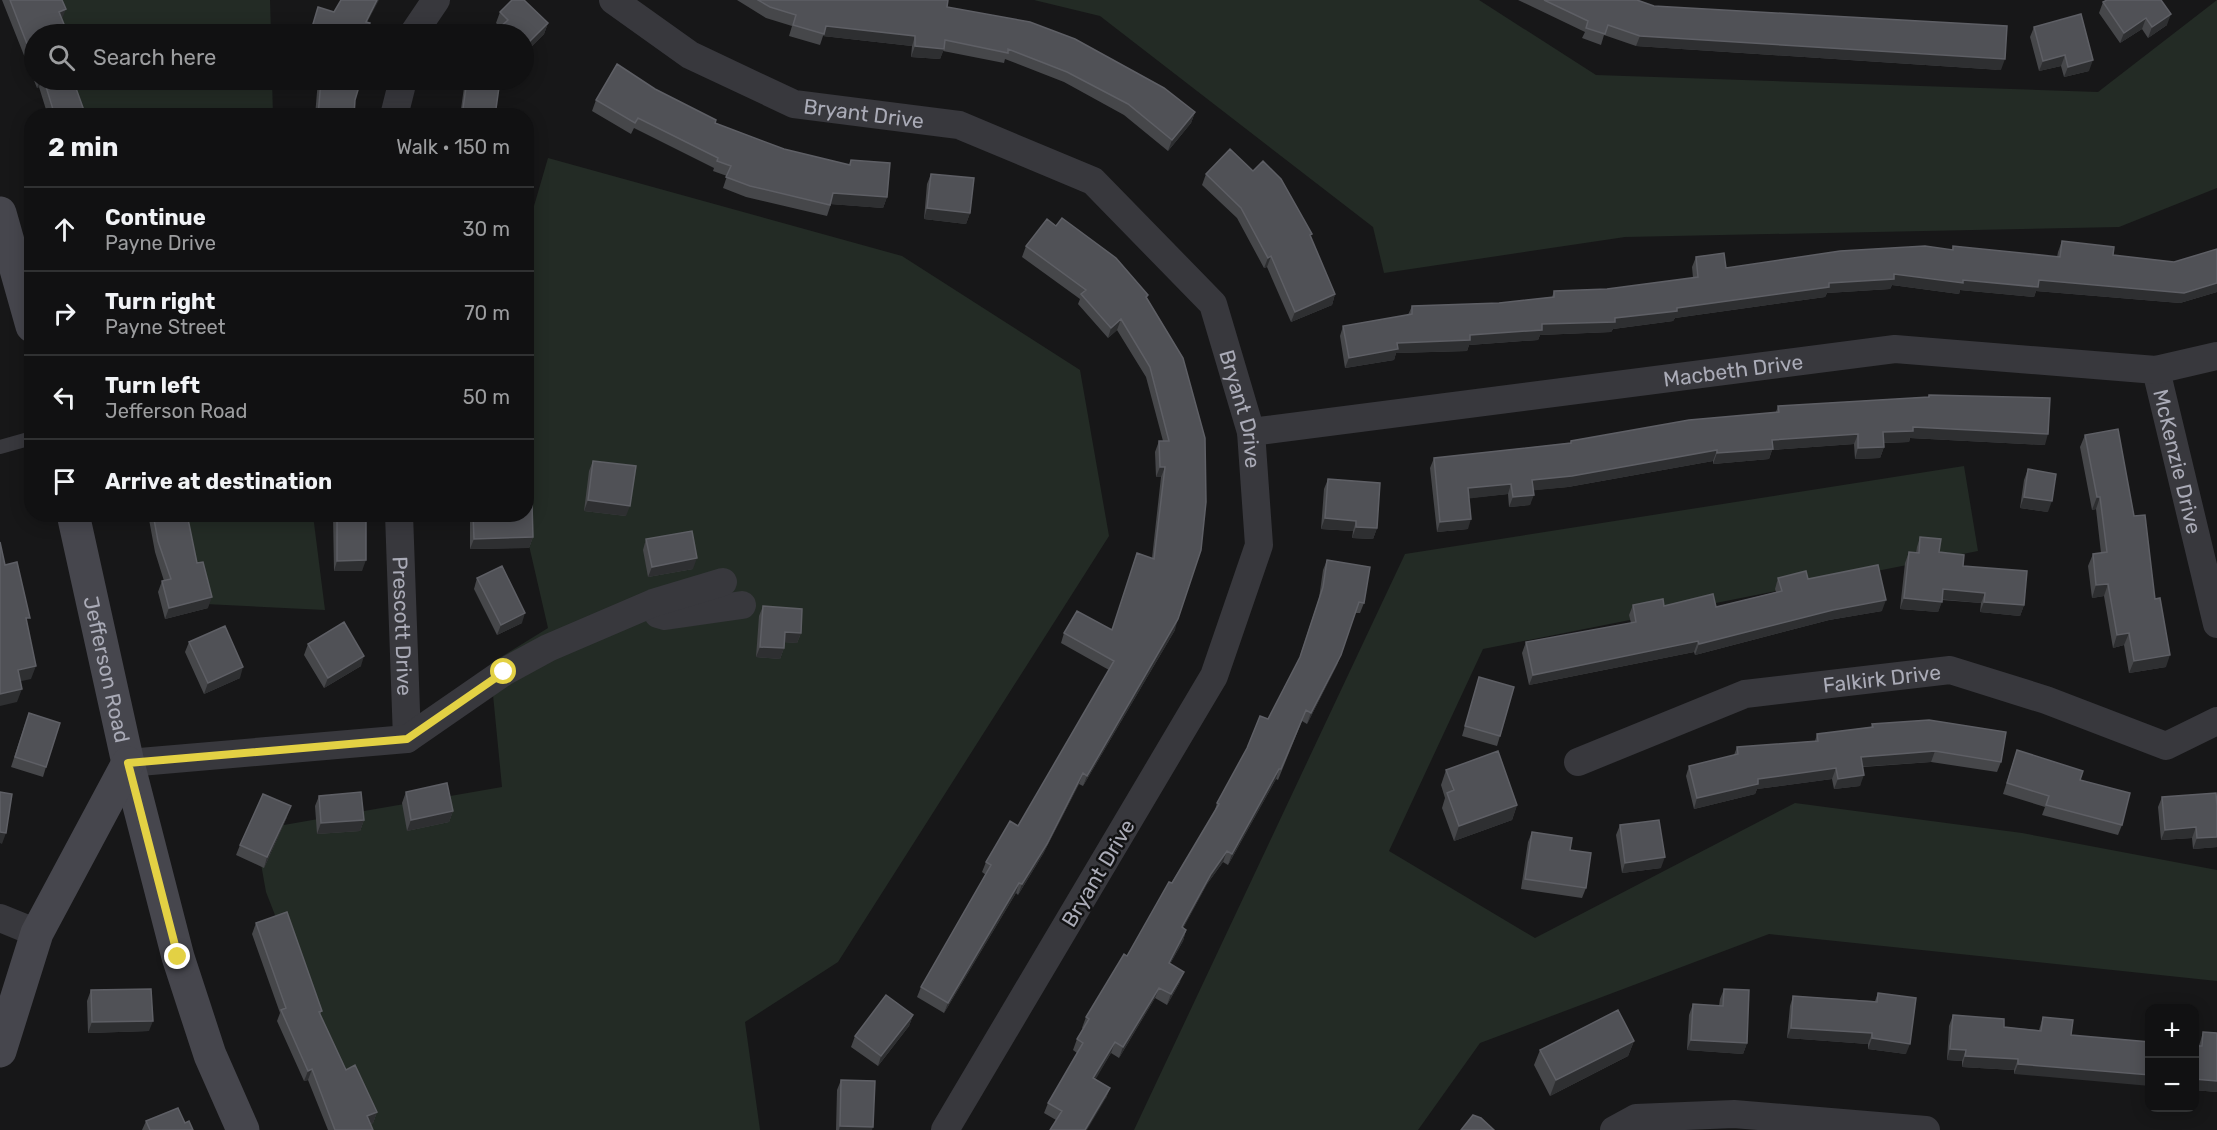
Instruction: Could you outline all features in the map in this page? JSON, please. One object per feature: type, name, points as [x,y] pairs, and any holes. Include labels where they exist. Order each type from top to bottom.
[{"type":"street","points":[[420,24],[436,0]]},
{"type":"street","name":"Bryant Drive","points":[[613,0],[690,55],[794,104],[959,125],[1094,181],[1213,304],[1251,432],[1259,545],[1214,676],[945,1130]]},
{"type":"street","points":[[396,108],[400,90]]},
{"type":"street","points":[[0,213],[24,298]]},
{"type":"street","name":"Macbeth Drive","points":[[1251,432],[1895,349],[2156,370],[2217,356]]},
{"type":"street","name":"McKenzie Drive","points":[[2156,370],[2217,624]]},
{"type":"street","name":"Jefferson Road","points":[[75,522],[128,763],[178,957],[210,1055],[243,1130]]},
{"type":"street","name":"Prescott Drive","points":[[399,522],[407,739]]},
{"type":"street","points":[[0,1051],[37,933],[128,763],[407,739],[504,672],[548,648],[639,609],[723,582]]},
{"type":"street","points":[[639,609],[665,616],[742,606]]},
{"type":"street","name":"Falkirk Drive","points":[[1578,762],[1745,694],[1950,670],[2046,700],[2166,746],[2217,722]]},
{"type":"street","points":[[0,918],[37,933]]},
{"type":"street","points":[[1614,1130],[1636,1118],[1734,1114],[1926,1130]]},
{"type":"lane","points":[[0,447],[24,440]]},
{"type":"shaded area","points":[[44,0],[270,0],[271,24],[50,24]]},
{"type":"shaded area","points":[[1034,0],[1479,0],[1596,75],[2098,92],[2217,0],[2217,188],[2119,227],[1625,237],[1384,273],[1373,227],[1100,16]]},
{"type":"shaded area","points":[[68,90],[272,90],[273,108],[73,108]]},
{"type":"shaded area","points":[[548,158],[902,256],[1080,370],[1109,536],[838,962],[745,1022],[760,1130],[359,1130],[266,892],[255,830],[502,787],[490,664],[548,628],[524,522],[534,522],[534,206]]},
{"type":"shaded area","points":[[1964,466],[1978,551],[1483,649],[1389,851],[1535,938],[1795,803],[2022,833],[2217,870],[2217,981],[1769,934],[1480,1043],[1418,1130],[1134,1130],[1405,554]]},
{"type":"shaded area","points":[[184,522],[314,522],[325,610],[205,604]]},
{"type":"building","points":[[10,0],[62,0],[66,9],[59,12],[64,24],[24,24],[24,36]]},
{"type":"building","points":[[341,0],[377,0],[366,22],[370,24],[313,24],[318,7],[334,12]]},
{"type":"building","points":[[512,0],[524,0],[548,23],[534,37],[534,24],[504,24],[508,20],[500,12]]},
{"type":"building","points":[[758,0],[948,0],[947,7],[1030,22],[1075,39],[1164,88],[1195,112],[1172,140],[1128,104],[1067,72],[1008,49],[1008,53],[945,40],[944,49],[915,46],[915,36],[826,26],[824,34],[793,25],[796,15],[770,7]]},
{"type":"building","points":[[1544,0],[1637,0],[1654,6],[2007,26],[2005,59],[1640,36],[1608,25],[1605,34],[1586,28],[1588,21]]},
{"type":"building","points":[[2107,0],[2161,0],[2171,14],[2152,27],[2146,18],[2124,33],[2103,2]]},
{"type":"building","points":[[2081,14],[2093,60],[2068,67],[2065,55],[2043,61],[2034,27]]},
{"type":"building","points":[[617,64],[655,89],[716,120],[715,123],[784,149],[850,165],[851,160],[890,163],[887,197],[833,193],[830,205],[750,186],[726,177],[731,166],[717,161],[718,158],[638,118],[635,123],[596,100]]},
{"type":"building","points":[[47,90],[77,90],[83,108],[53,108]]},
{"type":"building","points":[[320,90],[358,90],[354,108],[319,108]]},
{"type":"building","points":[[466,90],[499,90],[496,108],[463,108]]},
{"type":"building","points":[[1230,149],[1253,171],[1263,161],[1281,179],[1312,234],[1310,235],[1335,294],[1295,312],[1271,256],[1268,258],[1241,208],[1206,174]]},
{"type":"building","points":[[931,174],[974,178],[970,213],[927,208]]},
{"type":"building","points":[[1062,218],[1116,258],[1148,295],[1146,297],[1183,358],[1205,438],[1206,502],[1201,550],[1178,619],[1087,776],[1083,773],[1047,844],[1022,884],[1019,883],[948,1003],[921,987],[991,865],[986,862],[1010,821],[1018,826],[1114,661],[1064,633],[1077,611],[1112,630],[1137,553],[1154,559],[1165,467],[1160,467],[1159,441],[1169,441],[1150,367],[1121,319],[1111,328],[1081,294],[1086,290],[1026,246],[1047,219],[1056,226]]},
{"type":"building","points":[[2062,241],[2114,247],[2113,255],[2174,262],[2217,249],[2217,283],[2184,293],[2039,280],[2038,287],[1963,280],[1963,283],[1894,274],[1894,279],[1829,283],[1829,287],[1677,308],[1677,311],[1615,318],[1615,322],[1542,324],[1542,330],[1470,335],[1470,340],[1397,343],[1398,349],[1349,358],[1343,326],[1412,314],[1412,306],[1499,303],[1554,297],[1554,291],[1607,289],[1698,277],[1696,257],[1724,253],[1726,268],[1840,251],[1925,246],[1953,250],[1953,246],[2060,257]]},
{"type":"building","points":[[1929,395],[2050,398],[2048,434],[1913,427],[1913,431],[1883,432],[1884,447],[1858,448],[1858,434],[1772,440],[1773,449],[1717,453],[1717,450],[1572,476],[1532,480],[1534,495],[1513,497],[1511,484],[1468,488],[1471,519],[1440,522],[1434,458],[1571,443],[1571,441],[1689,420],[1779,412],[1778,406],[1929,397]]},
{"type":"building","points":[[2118,429],[2134,516],[2145,515],[2155,599],[2160,598],[2170,655],[2134,661],[2129,633],[2117,635],[2108,584],[2096,585],[2093,554],[2107,552],[2100,497],[2097,497],[2085,435]]},
{"type":"building","points":[[593,461],[636,466],[630,506],[588,500]]},
{"type":"building","points":[[2028,469],[2056,474],[2052,501],[2024,497]]},
{"type":"building","points":[[1328,479],[1380,483],[1377,528],[1356,527],[1356,521],[1325,518]]},
{"type":"building","points":[[154,522],[189,522],[197,563],[203,562],[212,597],[169,608],[162,581],[171,579],[158,541]]},
{"type":"building","points":[[337,522],[366,522],[366,560],[337,561]]},
{"type":"building","points":[[473,522],[533,522],[533,537],[474,539]]},
{"type":"building","points":[[692,531],[697,558],[652,567],[646,539]]},
{"type":"building","points":[[1920,537],[1941,539],[1939,552],[1964,555],[1963,566],[2027,571],[2024,605],[1984,602],[1985,593],[1943,589],[1942,602],[1904,598],[1909,552],[1919,553]]},
{"type":"building","points":[[0,542],[5,565],[17,562],[30,618],[26,618],[36,666],[18,670],[22,689],[0,694]]},
{"type":"building","points":[[1327,560],[1370,567],[1364,603],[1359,602],[1341,655],[1311,713],[1306,710],[1281,769],[1232,854],[1227,851],[1211,874],[1182,927],[1186,930],[1169,963],[1184,972],[1171,994],[1159,988],[1123,1047],[1115,1042],[1093,1078],[1110,1088],[1085,1130],[1050,1130],[1062,1111],[1048,1103],[1083,1043],[1077,1039],[1089,1019],[1086,1017],[1124,954],[1127,956],[1169,882],[1172,883],[1219,804],[1217,803],[1247,748],[1260,716],[1268,719],[1300,657],[1323,587]]},
{"type":"building","points":[[1878,565],[1886,600],[1833,610],[1699,644],[1698,641],[1533,675],[1526,642],[1636,622],[1633,605],[1663,599],[1664,606],[1713,594],[1716,607],[1782,591],[1778,578],[1806,571],[1808,579]]},
{"type":"building","points":[[502,566],[525,613],[501,625],[477,578]]},
{"type":"building","points":[[763,606],[802,609],[801,633],[785,632],[784,648],[760,647]]},
{"type":"building","points":[[344,622],[364,656],[328,678],[308,644]]},
{"type":"building","points":[[225,626],[243,667],[208,683],[189,642]]},
{"type":"building","points":[[1479,677],[1514,687],[1500,736],[1465,726]]},
{"type":"building","points":[[29,713],[60,723],[46,767],[15,757]]},
{"type":"building","points":[[1929,720],[2006,732],[2001,762],[1935,751],[1861,757],[1864,775],[1838,779],[1836,768],[1758,779],[1758,784],[1697,798],[1689,766],[1738,754],[1737,747],[1818,741],[1817,734],[1873,727],[1872,724]]},
{"type":"building","points":[[2017,750],[2083,771],[2080,780],[2130,793],[2122,825],[2046,805],[2049,796],[2007,783]]},
{"type":"building","points":[[1498,751],[1517,805],[1459,826],[1447,793],[1454,790],[1446,770]]},
{"type":"building","points":[[447,783],[453,811],[411,820],[406,792]]},
{"type":"building","points":[[0,792],[12,794],[6,833],[0,832]]},
{"type":"building","points":[[361,792],[364,820],[321,823],[319,796]]},
{"type":"building","points":[[2216,793],[2217,837],[2197,838],[2196,827],[2165,830],[2162,797]]},
{"type":"building","points":[[263,794],[291,806],[267,857],[240,845]]},
{"type":"building","points":[[1659,820],[1665,857],[1625,863],[1620,825]]},
{"type":"building","points":[[1532,832],[1572,838],[1570,850],[1591,853],[1586,888],[1525,879]]},
{"type":"building","points":[[287,912],[322,1011],[319,1012],[346,1070],[355,1065],[377,1112],[367,1116],[373,1130],[335,1130],[312,1069],[308,1071],[281,1010],[286,1008],[256,923]]},
{"type":"building","points":[[151,989],[153,1021],[92,1022],[91,990]]},
{"type":"building","points":[[1724,989],[1749,990],[1747,1043],[1691,1040],[1693,1004],[1723,1006]]},
{"type":"building","points":[[1878,993],[1916,998],[1910,1044],[1872,1038],[1872,1033],[1791,1028],[1793,996],[1877,1002]]},
{"type":"building","points":[[886,995],[913,1015],[881,1056],[855,1036]]},
{"type":"building","points":[[1618,1010],[1634,1041],[1556,1080],[1540,1050]]},
{"type":"building","points":[[1953,1015],[2004,1019],[2004,1027],[2041,1031],[2043,1017],[2073,1020],[2071,1035],[2145,1042],[2145,1075],[2018,1064],[2018,1059],[1965,1056],[1966,1050],[1950,1049]]},
{"type":"building","points":[[2203,1032],[2217,1033],[2217,1081],[2199,1079],[2199,1046],[2202,1046]]},
{"type":"building","points":[[841,1080],[875,1081],[873,1127],[840,1126]]},
{"type":"building","points":[[178,1108],[185,1123],[189,1121],[193,1130],[150,1130],[146,1121]]},
{"type":"building","points":[[1473,1115],[1481,1118],[1494,1130],[1461,1130]]},
{"type":"route","points":[[178,957],[128,763],[407,739],[504,672]]}]
